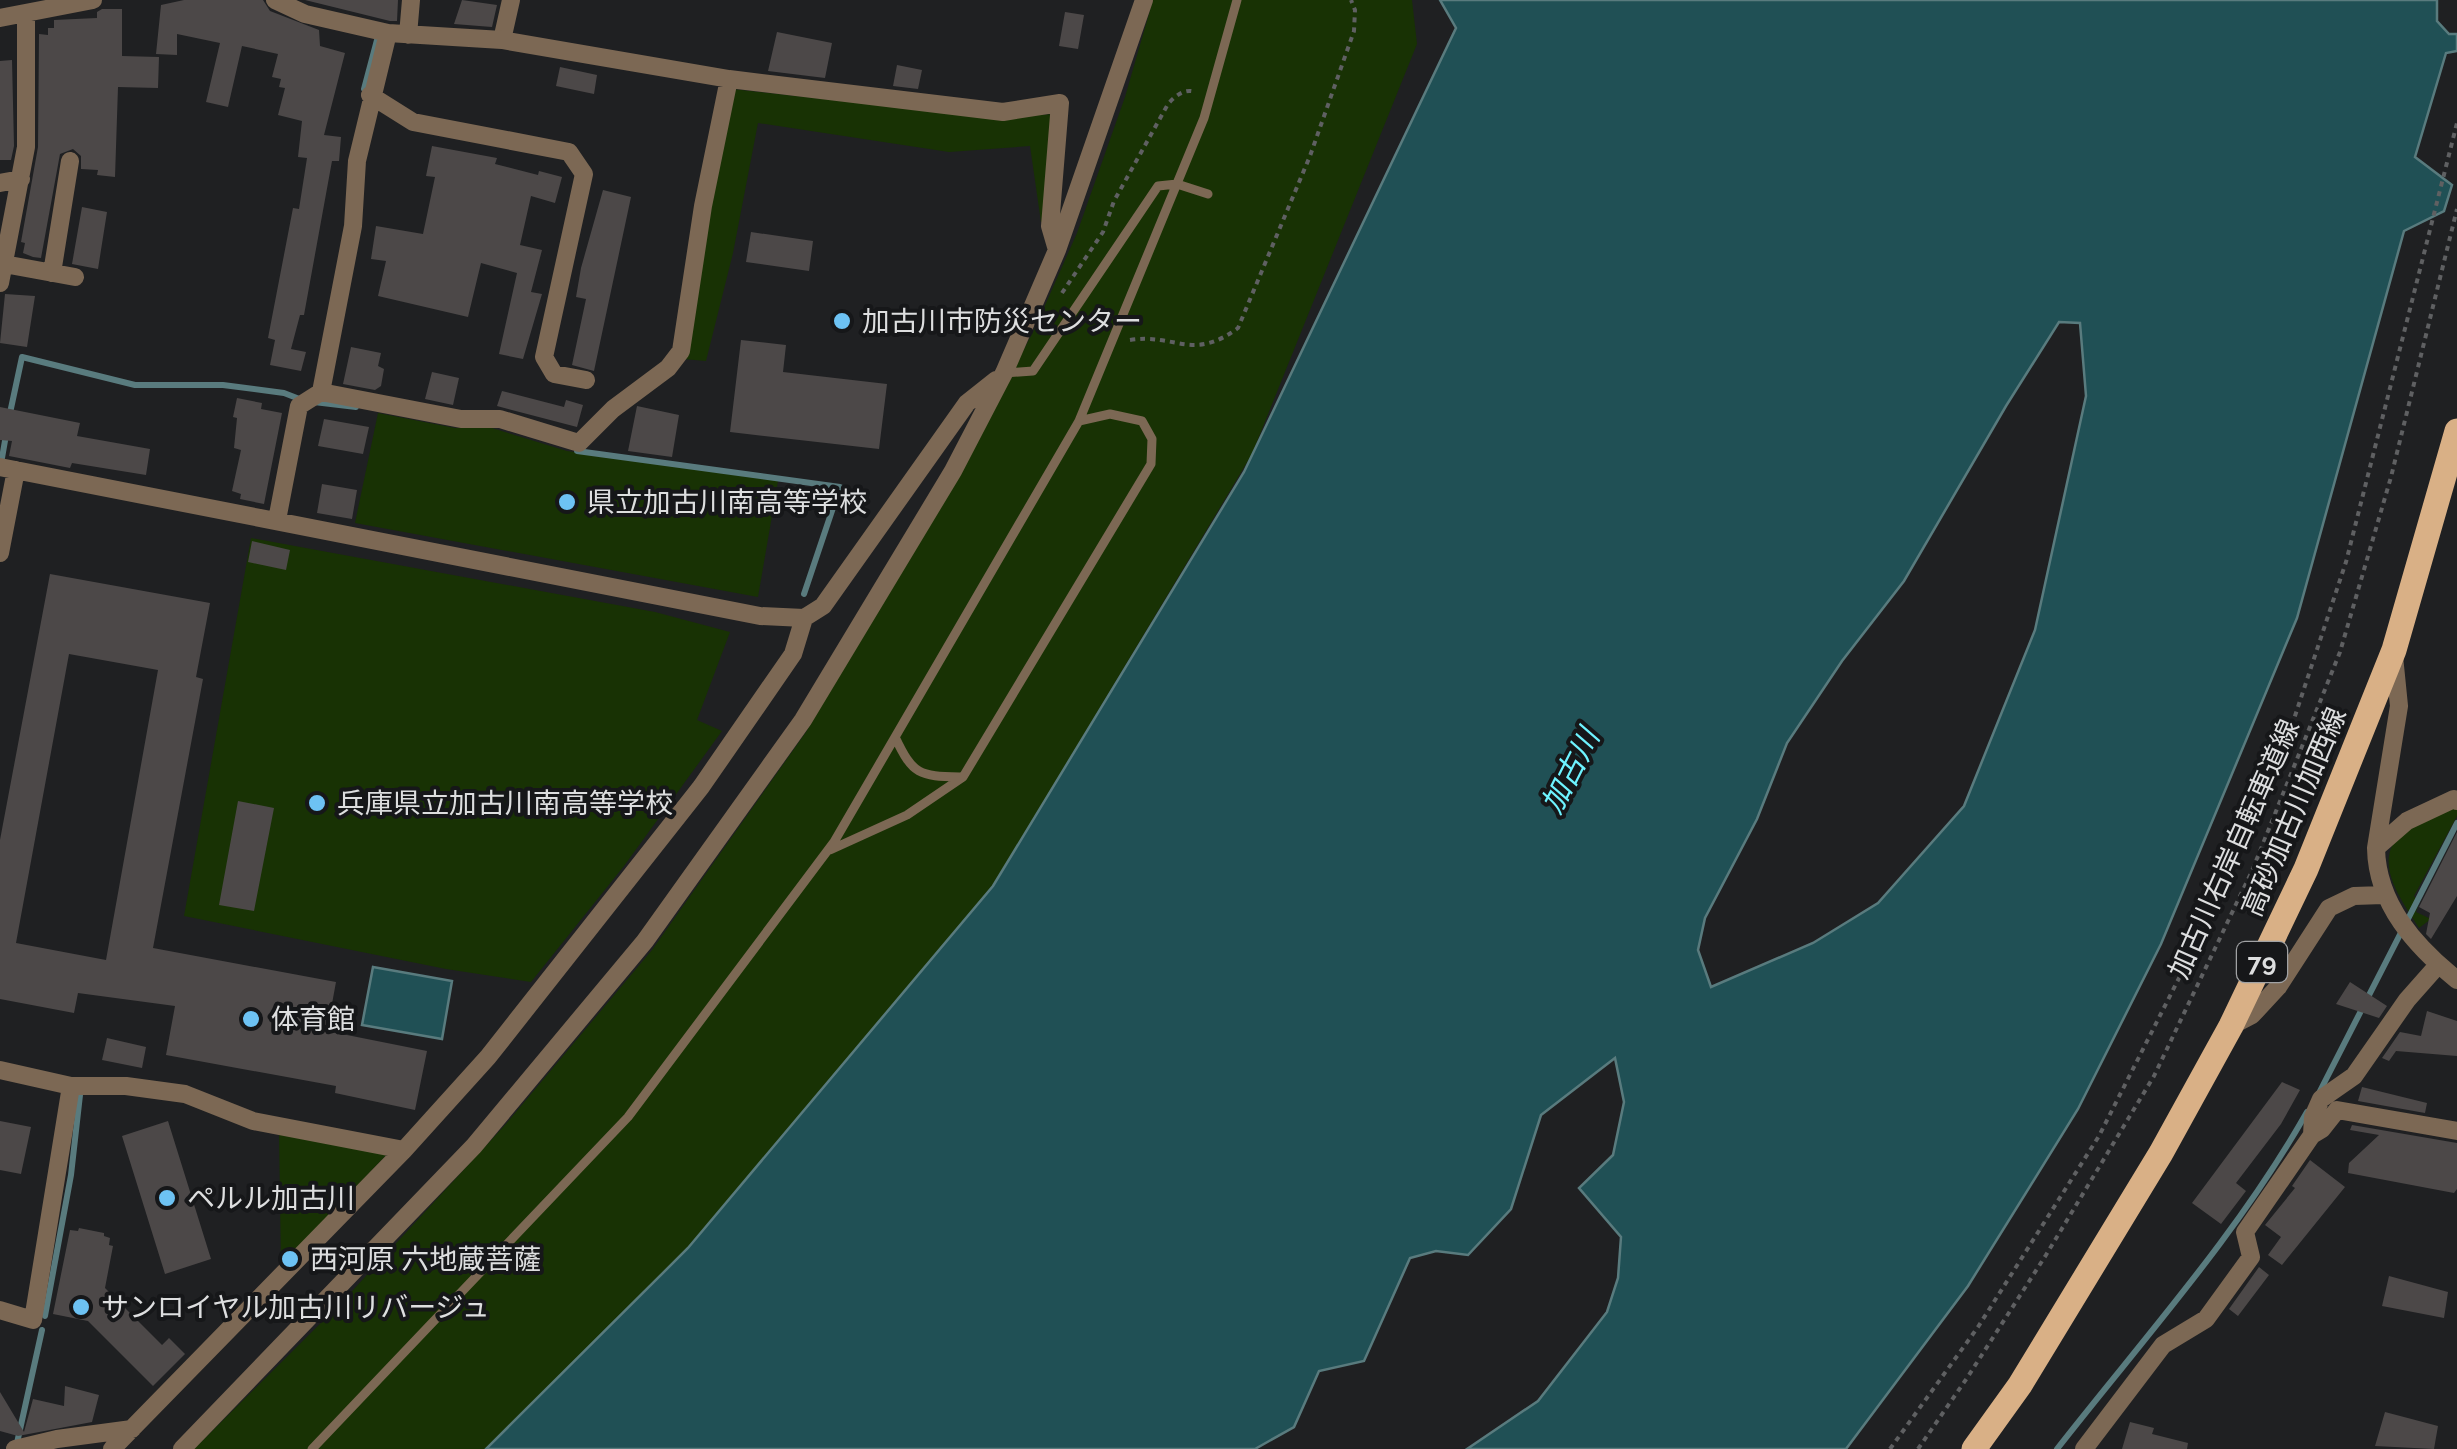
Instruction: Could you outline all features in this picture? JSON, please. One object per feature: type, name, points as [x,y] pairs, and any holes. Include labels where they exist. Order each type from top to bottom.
[{"type":"main road","name":"高砂加古川加西線","points":[[1974,1449],[2020,1385],[2151,1169],[2231,1026],[2306,869],[2394,650],[2457,431]]},
{"type":"street","points":[[0,18],[50,4],[93,0]]},
{"type":"street","points":[[275,0],[388,33],[502,40],[730,79],[1003,112],[1060,104],[1050,226],[1057,250]]},
{"type":"street","points":[[408,35],[411,0]]},
{"type":"street","points":[[502,40],[511,0]]},
{"type":"street","points":[[182,1449],[474,1146],[645,941],[803,720],[943,488],[1004,373],[1057,250],[1144,0]]},
{"type":"street","points":[[0,283],[26,147],[26,13]]},
{"type":"street","points":[[321,392],[354,226],[357,161],[388,33]]},
{"type":"street","points":[[277,520],[299,406],[321,392],[461,418],[500,419],[579,443],[613,409],[668,368],[681,352],[703,206],[730,79]]},
{"type":"street","points":[[370,96],[413,122],[569,152],[584,174],[544,358],[554,374],[586,380]]},
{"type":"street","points":[[52,273],[70,161]]},
{"type":"street","points":[[0,182],[21,179]]},
{"type":"street","points":[[66,187],[86,190]]},
{"type":"street","points":[[4,264],[75,278]]},
{"type":"street","points":[[0,553],[8,469],[760,616],[804,618],[823,606],[967,402],[1004,373]]},
{"type":"street","points":[[112,1449],[404,1150],[488,1057],[702,787],[793,654],[804,618]]},
{"type":"street","points":[[2394,650],[2398,706],[2376,848],[2376,871],[2383,894],[2413,938],[2457,980]]},
{"type":"street","points":[[2376,848],[2407,821],[2456,799]]},
{"type":"street","points":[[2231,1026],[2252,1015],[2278,988],[2329,908],[2354,896],[2383,894]]},
{"type":"street","points":[[2084,1449],[2163,1346],[2206,1318],[2251,1257],[2245,1232],[2312,1135],[2337,1110],[2354,1076],[2406,1000],[2438,965]]},
{"type":"street","points":[[0,1070],[71,1086],[126,1086],[185,1094],[253,1121],[404,1150]]},
{"type":"street","points":[[2312,1135],[2313,1117],[2321,1099],[2354,1076]]},
{"type":"street","points":[[0,1310],[33,1320],[71,1086]]},
{"type":"street","points":[[2337,1110],[2457,1131]]},
{"type":"street","points":[[15,1449],[132,1428]]},
{"type":"lane","points":[[312,1449],[628,1116],[827,852],[1079,421],[1177,184],[1209,97],[1236,0]]},
{"type":"lane","points":[[1004,373],[1033,371],[1158,186],[1177,184],[1208,194]]},
{"type":"lane","points":[[827,852],[907,816],[962,777],[1151,464],[1152,439],[1142,421],[1110,414],[1079,421]]},
{"type":"lane","points":[[895,738],[910,767],[928,776],[962,777]]},
{"type":"path","points":[[1111,343],[1145,338],[1196,348],[1221,340],[1238,328],[1310,156],[1354,30],[1351,0]]},
{"type":"path","points":[[1060,297],[1103,232],[1114,200],[1168,104],[1190,90],[1209,97]]},
{"type":"path","points":[[1890,1449],[1978,1328],[2099,1136],[2214,908],[2287,740],[2346,562],[2457,123]]},
{"type":"path","name":"加古川右岸自転車道線","points":[[1918,1449],[2036,1270],[2154,1076],[2252,871],[2340,652],[2392,477],[2457,208]]},
{"type":"green space","points":[[1153,0],[1412,0],[1417,44],[1252,454],[993,886],[688,1248],[486,1449],[194,1449],[342,1302],[505,1125],[652,950],[806,732],[966,461],[1035,328],[1077,233],[1125,97]]},
{"type":"green space","points":[[732,89],[996,118],[1054,114],[1047,222],[1041,222],[1030,146],[949,152],[758,123],[733,253],[706,361],[683,359]]},
{"type":"green space","name":"県立加古川南高等学校","points":[[378,413],[455,428],[492,428],[567,451],[778,481],[758,597],[355,523]]},
{"type":"green space","points":[[251,538],[655,612],[730,632],[697,720],[722,731],[624,866],[531,982],[446,969],[184,916]]},
{"type":"green space","points":[[2450,807],[2457,810],[2457,816],[2414,896],[2419,903],[2416,912],[2431,919],[2419,928],[2398,894],[2389,857],[2401,834]]},
{"type":"green space","points":[[279,1132],[390,1151],[281,1266]]},
{"type":"water","name":"加古川","points":[[1440,0],[2437,0],[2437,21],[2449,34],[2457,34],[2457,51],[2446,53],[2415,157],[2452,185],[2444,211],[2404,231],[2297,618],[2161,944],[2078,1109],[1968,1286],[1846,1449],[1467,1449],[1538,1401],[1607,1312],[1618,1278],[1621,1237],[1579,1188],[1613,1155],[1624,1102],[1615,1058],[1541,1115],[1511,1209],[1468,1255],[1436,1251],[1410,1258],[1364,1361],[1319,1371],[1294,1427],[1255,1449],[486,1449],[688,1248],[993,886],[1244,472],[1456,28]],"holes":[[[2059,322],[2080,323],[2086,396],[2035,630],[1964,806],[1878,903],[1813,943],[1711,987],[1698,950],[1705,918],[1757,819],[1787,743],[1842,661],[1904,581]]]},
{"type":"water","points":[[373,967],[452,981],[442,1039],[362,1025]]},
{"type":"building","points":[[184,0],[263,0],[270,11],[319,30],[320,46],[345,53],[324,135],[341,137],[339,161],[332,161],[304,315],[300,315],[291,349],[306,352],[301,371],[270,365],[275,340],[268,338],[293,208],[299,209],[307,158],[298,157],[302,121],[278,115],[285,88],[279,87],[281,79],[272,77],[278,54],[242,46],[228,107],[206,102],[220,43],[177,34],[177,55],[156,54],[161,5]]},
{"type":"building","points":[[305,0],[398,0],[397,21],[390,21]]},
{"type":"building","points":[[462,0],[497,5],[492,27],[454,24]]},
{"type":"building","points":[[102,9],[122,9],[122,56],[159,57],[158,88],[118,87],[115,177],[81,169],[81,156],[73,149],[60,154],[41,258],[33,257],[23,253],[25,243],[21,242],[38,147],[39,34],[48,35],[54,20],[97,18]]},
{"type":"building","points":[[1065,12],[1084,15],[1078,49],[1059,46]]},
{"type":"building","points":[[777,32],[832,43],[825,78],[768,71]]},
{"type":"building","points":[[12,60],[14,146],[11,160],[0,160],[0,61]]},
{"type":"building","points":[[897,65],[922,70],[918,89],[893,86]]},
{"type":"building","points":[[560,67],[597,75],[594,94],[556,86]]},
{"type":"building","points":[[432,146],[497,158],[495,164],[538,175],[539,171],[562,177],[555,203],[531,196],[520,245],[542,250],[531,292],[542,294],[523,359],[499,354],[517,273],[481,263],[468,317],[378,296],[386,261],[371,259],[376,226],[423,234],[435,177],[426,176]]},
{"type":"building","points":[[603,190],[631,197],[594,371],[572,365],[586,299],[576,297],[581,268]]},
{"type":"building","points":[[82,207],[107,212],[98,269],[72,264]]},
{"type":"building","points":[[751,232],[813,241],[809,271],[746,262]]},
{"type":"building","points":[[5,294],[35,296],[27,347],[0,343]]},
{"type":"building","name":"加古川市防災センター","points":[[741,340],[786,345],[783,372],[887,384],[879,449],[730,432]]},
{"type":"building","points":[[351,347],[381,353],[378,366],[384,369],[381,386],[375,390],[343,384]]},
{"type":"building","points":[[432,372],[459,378],[453,405],[425,399]]},
{"type":"building","points":[[502,391],[564,407],[566,400],[583,405],[577,427],[497,406]]},
{"type":"building","points":[[237,398],[262,403],[261,409],[282,413],[264,504],[240,499],[241,494],[232,491],[241,450],[234,448]]},
{"type":"building","points":[[637,406],[679,415],[672,457],[628,451]]},
{"type":"building","points":[[0,407],[80,423],[77,436],[150,449],[146,475],[72,463],[70,468],[9,456],[12,441],[0,440]]},
{"type":"building","points":[[324,419],[369,427],[363,454],[318,446]]},
{"type":"building","points":[[322,484],[357,490],[352,519],[317,513]]},
{"type":"building","points":[[252,541],[290,550],[286,570],[248,562]]},
{"type":"building","points":[[50,574],[210,603],[196,677],[203,679],[153,948],[336,982],[327,1031],[427,1051],[415,1110],[335,1093],[336,1086],[166,1055],[175,1006],[78,993],[74,1013],[0,999],[0,840]],"holes":[[[69,654],[158,670],[106,960],[16,943]]]},
{"type":"building","points":[[238,801],[274,808],[254,911],[219,905]]},
{"type":"building","points":[[2457,832],[2457,896],[2431,939],[2426,934],[2430,913],[2419,907]]},
{"type":"building","points":[[2350,982],[2387,1006],[2379,1018],[2336,1004]]},
{"type":"building","points":[[2427,1011],[2457,1021],[2457,1056],[2396,1051],[2389,1061],[2382,1058],[2400,1032],[2421,1036]]},
{"type":"building","points":[[107,1038],[146,1047],[142,1068],[102,1060]]},
{"type":"building","points":[[2282,1082],[2300,1090],[2281,1124],[2236,1183],[2246,1191],[2221,1224],[2192,1203]]},
{"type":"building","points":[[2362,1087],[2427,1103],[2425,1113],[2358,1101]]},
{"type":"building","points":[[0,1121],[31,1127],[21,1174],[0,1170]]},
{"type":"building","name":"ペルル加古川","points":[[168,1121],[211,1259],[165,1274],[122,1136]]},
{"type":"building","points":[[2352,1125],[2457,1143],[2457,1189],[2454,1193],[2348,1173],[2349,1163],[2379,1135],[2350,1130]]},
{"type":"building","points":[[2310,1160],[2345,1187],[2282,1265],[2268,1255],[2281,1237],[2265,1225],[2295,1188],[2292,1186]]},
{"type":"building","name":"サンロイヤル加古川リバージュ","points":[[79,1228],[110,1238],[109,1245],[113,1246],[105,1288],[162,1345],[169,1338],[185,1354],[153,1386],[88,1321],[53,1314],[70,1230]]},
{"type":"building","points":[[2259,1267],[2269,1275],[2238,1316],[2229,1309]]},
{"type":"building","points":[[2389,1276],[2448,1292],[2444,1318],[2382,1306]]},
{"type":"building","points":[[65,1386],[99,1395],[92,1422],[18,1436],[0,1431],[0,1392],[24,1432],[33,1399],[64,1406]]},
{"type":"building","points":[[2385,1412],[2438,1426],[2434,1449],[2375,1446]]},
{"type":"building","points":[[2130,1422],[2154,1428],[2152,1434],[2188,1443],[2187,1449],[2122,1449]]},
{"type":"waterway","points":[[364,89],[377,40]]},
{"type":"waterway","points":[[10,413],[22,357],[135,385],[223,385],[284,393],[302,400]]},
{"type":"waterway","points":[[314,402],[356,407]]},
{"type":"waterway","points":[[2,458],[6,435]]},
{"type":"waterway","points":[[577,451],[840,487],[804,594]]},
{"type":"waterway","points":[[2319,1093],[2457,823]]},
{"type":"waterway","points":[[45,1316],[71,1175],[80,1095]]},
{"type":"waterway","points":[[2057,1449],[2220,1243],[2307,1112]]},
{"type":"waterway","points":[[17,1443],[42,1330]]},
{"type":"place","name":"加古川市防災センター","points":[[842,321]]},
{"type":"place","name":"県立加古川南高等学校","points":[[567,502]]},
{"type":"place","name":"兵庫県立加古川南高等学校","points":[[317,803]]},
{"type":"place","name":"体育館","points":[[251,1019]]},
{"type":"place","name":"ペルル加古川","points":[[167,1198]]},
{"type":"place","name":"西河原 六地蔵菩薩","points":[[290,1259]]},
{"type":"place","name":"サンロイヤル加古川リバージュ","points":[[81,1307]]}]
